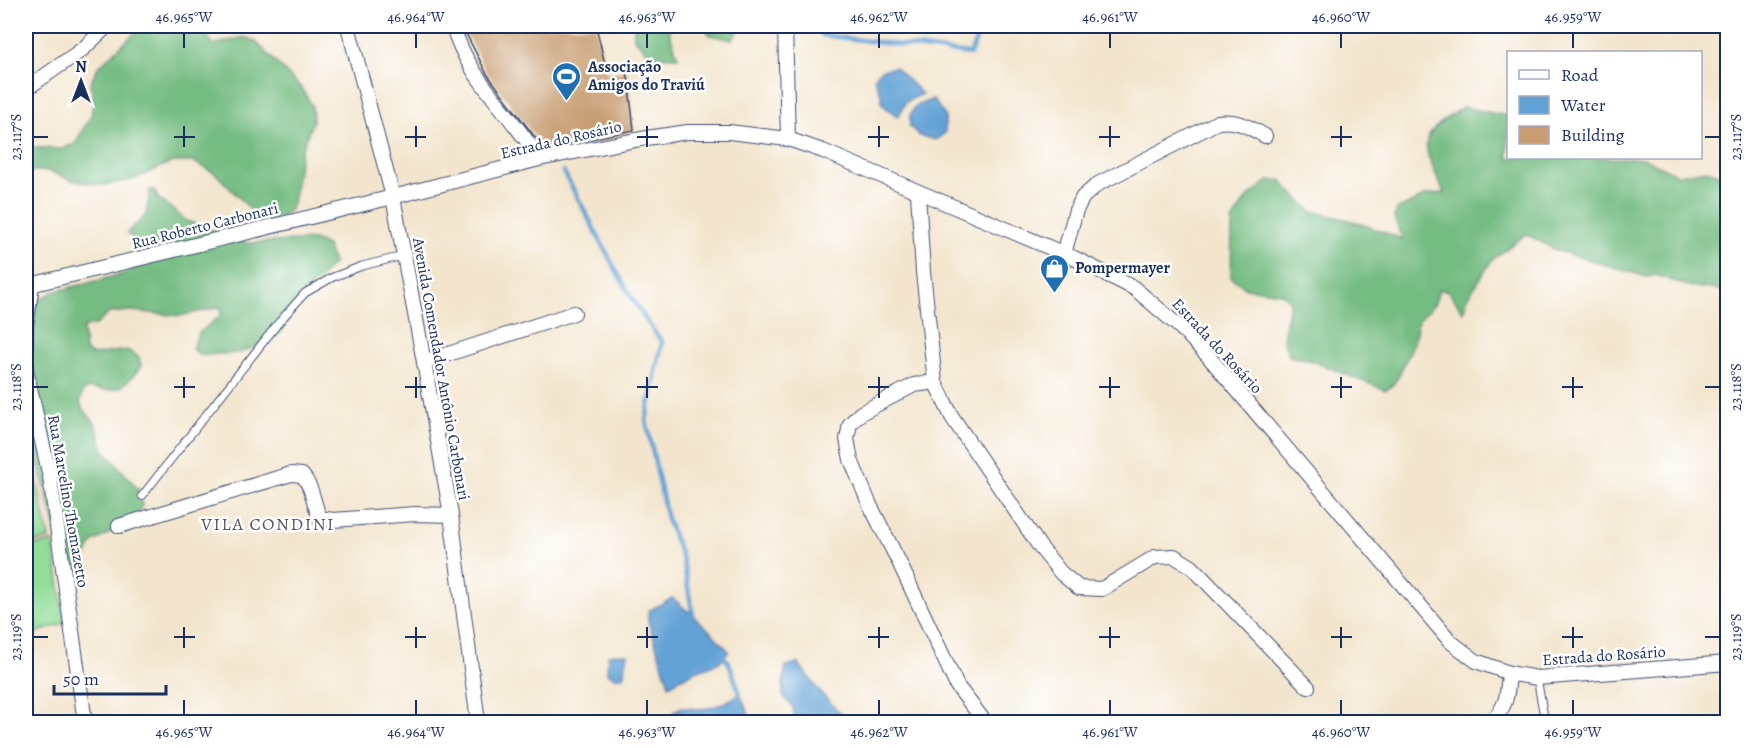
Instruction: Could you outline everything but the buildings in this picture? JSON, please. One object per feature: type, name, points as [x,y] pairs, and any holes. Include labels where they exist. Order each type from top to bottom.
[{"type":"street","points":[[26,89],[83,49],[103,30],[104,26]]},
{"type":"street","name":"Avenida Comendador Antônio Carbonari","points":[[348,26],[393,197],[424,362],[451,515],[478,723]]},
{"type":"street","points":[[453,26],[468,63],[539,159]]},
{"type":"street","points":[[785,26],[788,139]]},
{"type":"street","points":[[1064,255],[1076,210],[1083,197],[1098,184],[1218,122],[1229,120],[1241,123],[1266,136]]},
{"type":"street","name":"Estrada do Rosário","points":[[393,197],[539,159],[688,132],[729,132],[788,139],[823,151],[1064,255],[1134,288],[1182,329],[1216,364],[1451,642],[1476,661],[1509,673],[1536,678],[1728,663]]},
{"type":"street","points":[[918,193],[923,272],[935,382],[952,417],[1040,547],[1061,573],[1079,588],[1102,589],[1155,557],[1174,556],[1192,567],[1308,687]]},
{"type":"street","name":"Rua Roberto Carbonari","points":[[29,285],[393,197]]},
{"type":"street","name":"Rua Marcelino Thomazetto","points":[[29,285],[26,370],[50,477],[85,723]]},
{"type":"street","points":[[424,362],[574,313]]},
{"type":"street","points":[[935,382],[914,385],[861,413],[850,424],[848,439],[851,460],[868,503],[899,562],[957,686],[985,723]]},
{"type":"street","points":[[119,526],[291,474],[302,475],[309,482],[315,507],[321,518],[333,520],[415,514],[451,515]]},
{"type":"street","points":[[1491,723],[1501,713],[1507,700],[1509,673]]},
{"type":"lane","points":[[142,496],[279,322],[305,293],[333,276],[403,256]]},
{"type":"lane","points":[[1536,678],[1545,723]]},
{"type":"shaded area","points":[[26,383],[53,542],[26,547]]},
{"type":"green space","points":[[184,26],[206,26],[208,37],[213,45],[244,37],[255,41],[302,89],[312,106],[313,121],[301,151],[293,204],[288,212],[274,221],[258,217],[215,173],[194,162],[172,162],[132,180],[104,185],[74,181],[48,171],[29,171],[26,168],[26,147],[61,149],[75,144],[91,115],[94,100],[90,84],[97,68],[138,30],[152,27],[176,29]]},
{"type":"green space","points":[[634,26],[670,26],[670,34],[678,57],[651,56],[634,38]]},
{"type":"green space","points":[[704,26],[741,26],[732,40],[710,35]]},
{"type":"green space","points":[[1463,107],[1507,116],[1507,159],[1646,159],[1678,175],[1707,170],[1722,175],[1727,181],[1727,291],[1688,286],[1655,275],[1647,277],[1556,250],[1526,234],[1492,260],[1468,297],[1463,312],[1448,291],[1439,289],[1435,303],[1418,321],[1414,343],[1397,379],[1390,388],[1385,390],[1307,359],[1289,356],[1283,339],[1290,302],[1281,293],[1246,288],[1231,277],[1232,221],[1246,199],[1268,181],[1282,180],[1286,187],[1311,211],[1353,221],[1402,239],[1394,217],[1397,210],[1426,195],[1444,193],[1427,153],[1426,144],[1436,127]]},
{"type":"green space","points":[[150,190],[154,190],[158,198],[187,221],[247,243],[314,240],[327,246],[334,263],[304,295],[281,333],[240,353],[201,355],[192,349],[199,333],[221,315],[220,307],[180,316],[131,311],[109,313],[97,324],[83,328],[85,350],[92,355],[127,350],[139,357],[141,366],[120,388],[99,390],[89,388],[83,391],[80,402],[82,408],[95,423],[104,450],[138,489],[142,505],[136,519],[93,542],[77,575],[60,547],[37,457],[26,380],[36,302],[53,292],[123,274],[148,260],[148,252],[127,233],[146,215]]},
{"type":"green space","points":[[33,462],[49,539],[26,544],[26,463]]},
{"type":"green space","points":[[53,542],[65,623],[26,636],[26,547]]},
{"type":"water","points":[[895,67],[922,94],[906,102],[898,117],[882,104],[881,94],[874,78],[881,70]]},
{"type":"water","points":[[933,99],[945,116],[945,133],[936,140],[920,136],[910,127],[910,115],[915,106]]},
{"type":"water","points":[[673,598],[729,651],[718,663],[695,671],[669,685],[648,621],[648,611]]},
{"type":"water","points":[[628,654],[623,677],[615,677],[607,673],[608,655]]},
{"type":"water","points":[[798,663],[820,692],[849,722],[798,722],[794,717],[793,707],[783,696],[783,683],[786,666]]},
{"type":"water","points":[[740,694],[752,722],[678,722],[675,720],[674,711],[681,707],[705,709]]},
{"type":"waterway","points":[[822,35],[970,54],[982,26]]},
{"type":"waterway","points":[[563,171],[621,280],[662,342],[646,420],[667,519],[683,561],[693,615]]},
{"type":"waterway","points":[[724,657],[729,663],[740,694]]},
{"type":"place","name":"Associação Amigos do Traviú","points":[[567,102]]},
{"type":"place","name":"Pompermayer","points":[[1054,294]]},
{"type":"district","name":"VILA CONDINI","points":[[268,524]]}]
